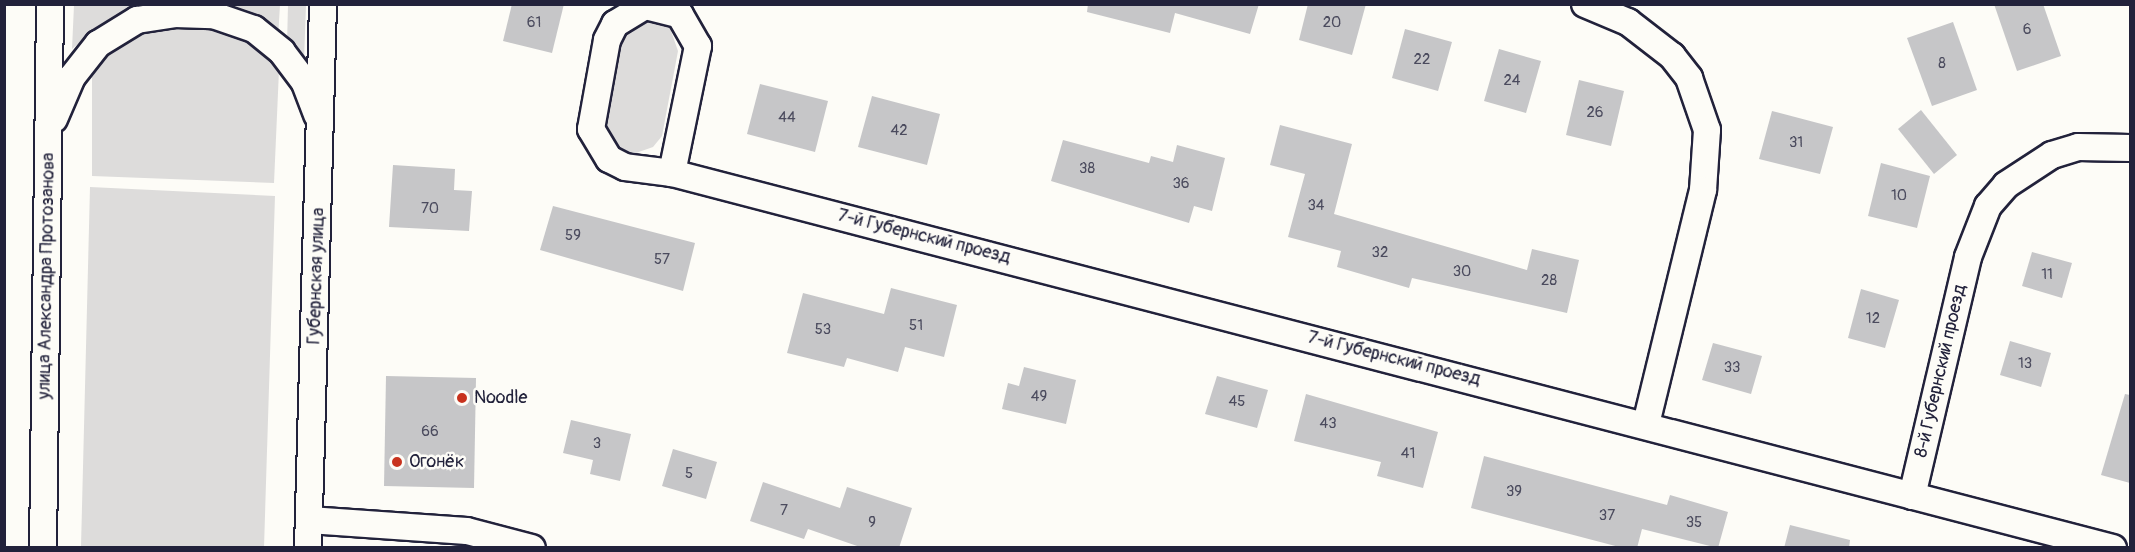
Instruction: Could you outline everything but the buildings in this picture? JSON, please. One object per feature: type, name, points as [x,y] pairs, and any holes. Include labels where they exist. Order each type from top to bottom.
[{"type":"street","name":"улица Александра Протозанова","points":[[43,548],[50,4]]},
{"type":"street","name":"Губернская улица","points":[[308,548],[322,127],[323,4]]},
{"type":"street","points":[[1585,4],[1628,22],[1672,56],[1689,78],[1707,130],[1703,190],[1646,423]]},
{"type":"street","name":"7-й Губернский проезд","points":[[672,172],[698,46],[680,15],[645,6],[615,24],[607,40],[591,129],[609,159],[625,167],[672,172],[1646,423],[1912,496]]},
{"type":"street","points":[[49,129],[72,77],[98,44],[137,20],[176,14],[213,15],[254,29],[282,52],[305,83],[322,127]]},
{"type":"street","name":"8-й Губернский проезд","points":[[1912,496],[1968,257],[1988,206],[2013,179],[2052,155],[2078,147],[2130,148]]},
{"type":"street","points":[[1912,496],[2113,548]]},
{"type":"street","points":[[309,520],[467,531],[532,548]]},
{"type":"shaded area","points":[[220,4],[280,5],[278,38]]},
{"type":"shaded area","points":[[74,5],[150,5],[97,27],[72,49]]},
{"type":"shaded area","points":[[288,5],[306,5],[304,61],[287,45]]},
{"type":"shaded area","points":[[647,18],[670,28],[678,51],[662,136],[653,147],[633,154],[614,146],[604,125],[618,43],[626,28]]},
{"type":"shaded area","points":[[162,25],[211,27],[266,51],[279,70],[274,183],[92,176],[92,65],[110,47]]},
{"type":"shaded area","points":[[90,187],[275,196],[264,547],[81,547]]},
{"type":"place","name":"Noodle","points":[[462,398]]},
{"type":"place","name":"Огонёк","points":[[397,462]]}]
